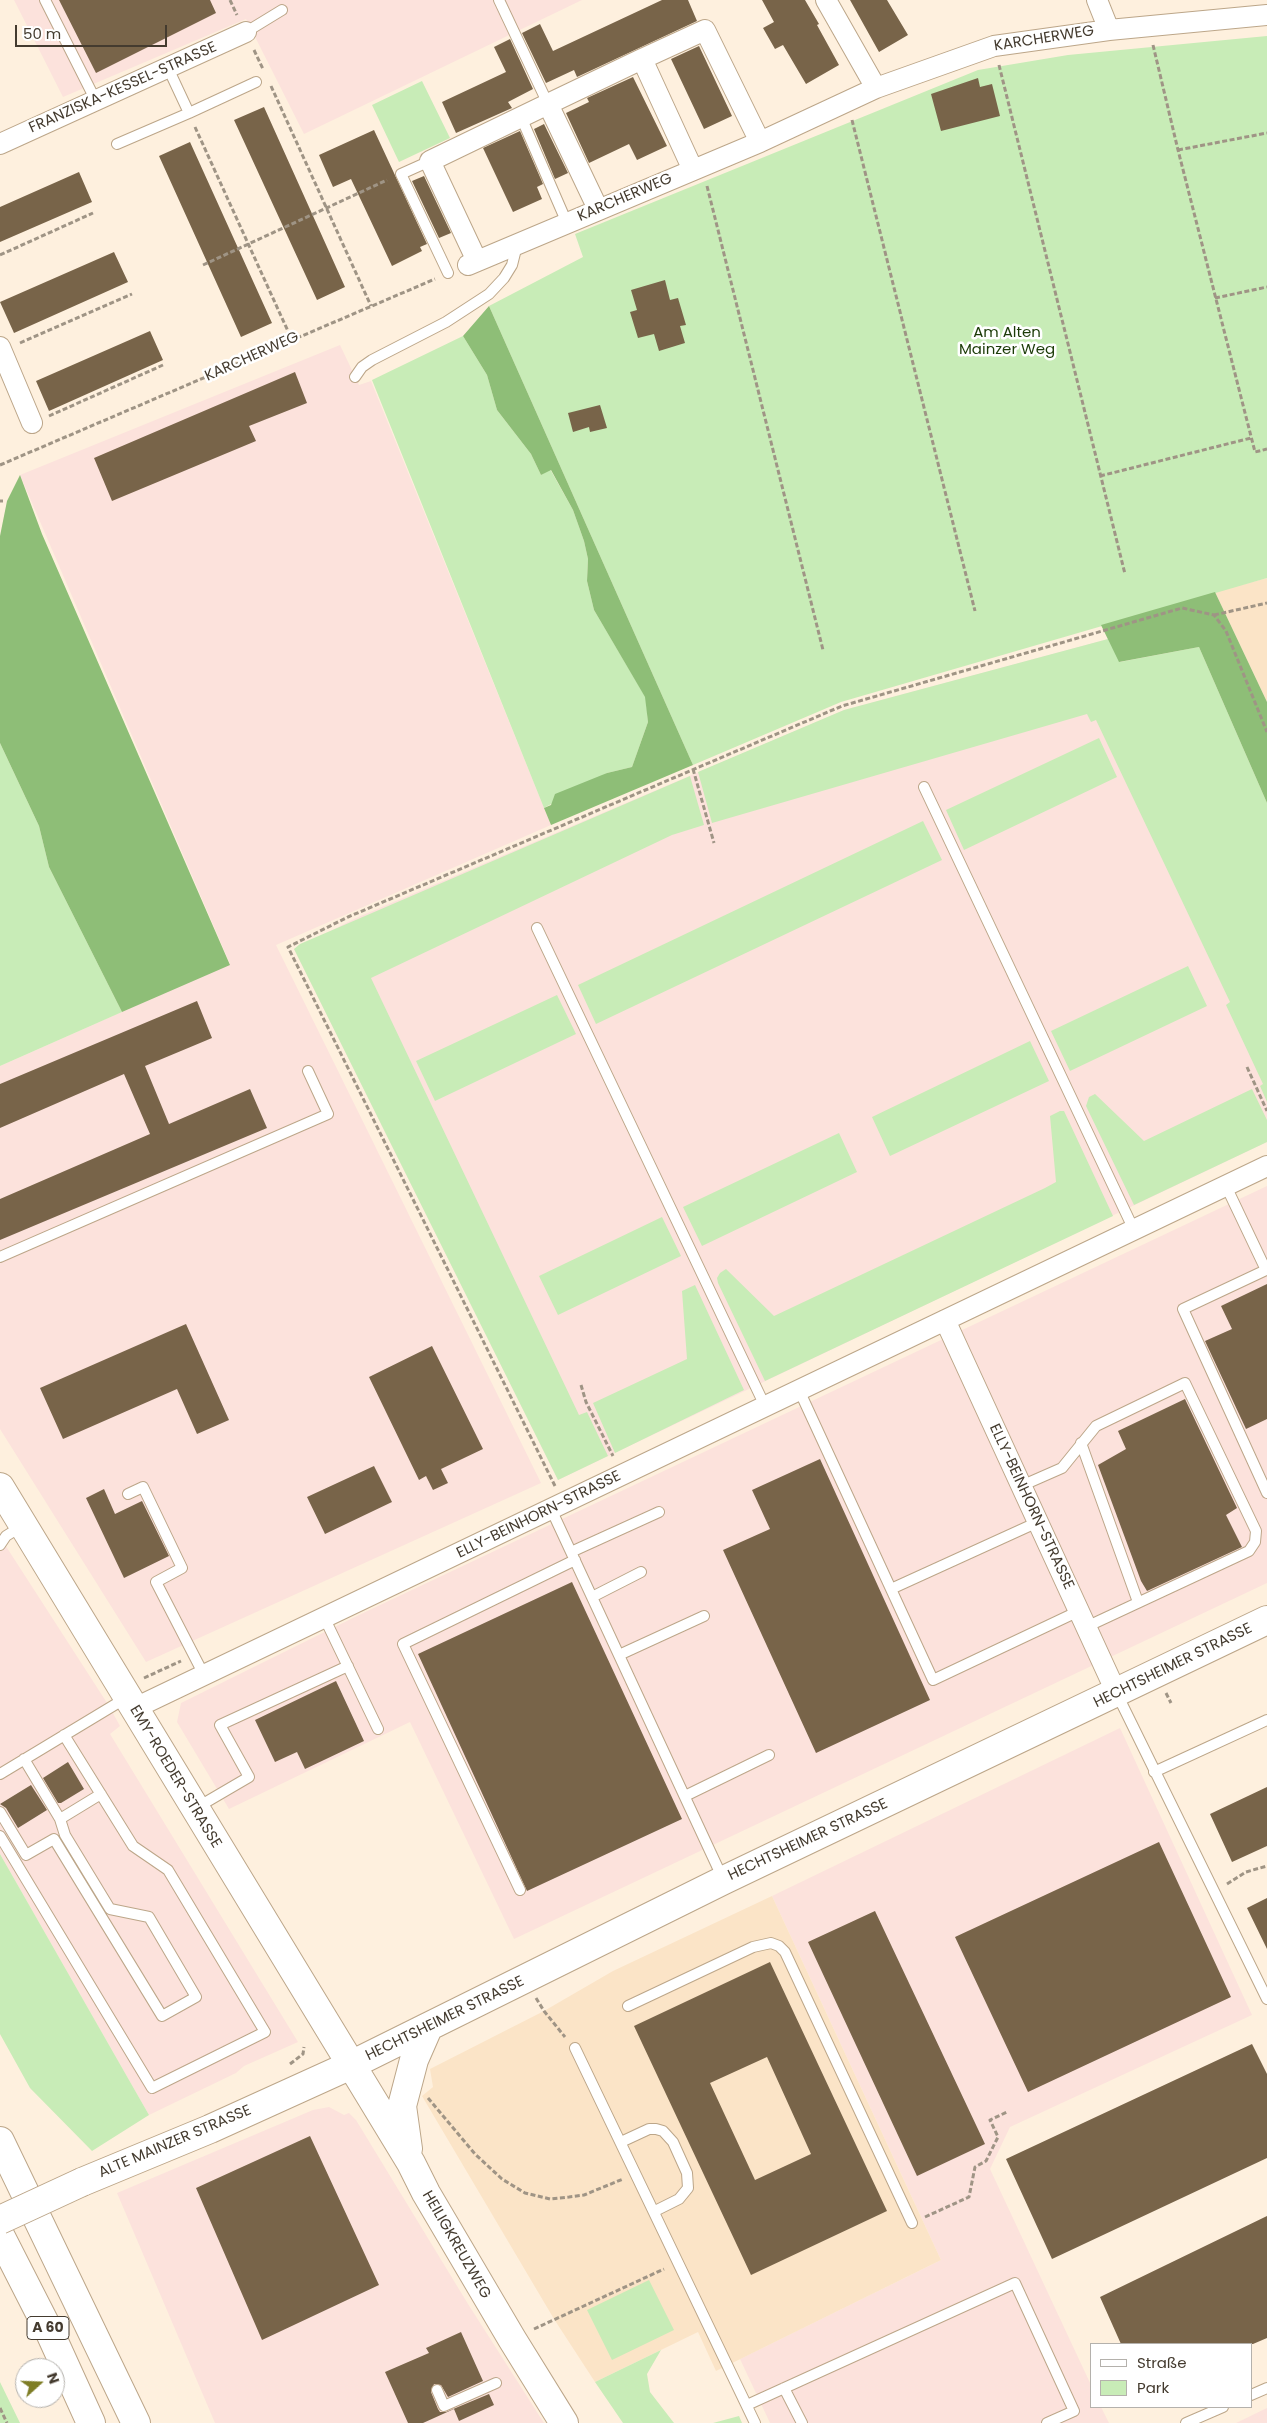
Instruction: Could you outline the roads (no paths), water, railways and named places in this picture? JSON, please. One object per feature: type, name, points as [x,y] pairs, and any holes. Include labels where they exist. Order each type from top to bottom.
[{"type":"main road","name":"EMY-ROEDER-STRASSE","points":[[0,1487],[351,2065]]},
{"type":"main road","name":"HECHTSHEIMER STRASSE","points":[[351,2065],[724,1880],[1117,1694],[1267,1620]]},
{"type":"main road","points":[[411,2163],[402,2106],[414,2060],[428,2028]]},
{"type":"main road","name":"HEILIGKREUZWEG","points":[[351,2065],[411,2163],[426,2193],[512,2339],[564,2423]]},
{"type":"main road","name":"ALTE MAINZER STRASSE","points":[[0,2220],[82,2182],[210,2129],[351,2065]]},
{"type":"main road","name":"A 60","points":[[0,2141],[136,2423]]},
{"type":"main road","name":"A 60","points":[[0,2235],[51,2335],[91,2423]]},
{"type":"street","points":[[826,0],[876,88]]},
{"type":"street","points":[[1097,0],[1109,30]]},
{"type":"street","name":"KARCHERWEG","points":[[430,161],[473,263],[760,142],[876,88],[994,46],[1109,30],[1267,15]]},
{"type":"street","points":[[430,161],[705,30],[760,142]]},
{"type":"street","name":"FRANZISKA-KESSEL-STRASSE","points":[[0,144],[246,32]]},
{"type":"street","points":[[642,59],[698,168]]},
{"type":"street","points":[[548,104],[598,209]]},
{"type":"street","points":[[1,349],[32,423]]},
{"type":"street","name":"ELLY-BEINHORN-STRASSE","points":[[130,1703],[204,1675],[1267,1166]]},
{"type":"street","name":"ELLY-BEINHORN-STRASSE","points":[[945,1320],[1117,1694]]},
{"type":"lane","points":[[45,0],[96,101]]},
{"type":"lane","points":[[499,0],[548,104]]},
{"type":"lane","points":[[246,32],[282,10]]},
{"type":"lane","points":[[168,68],[189,112]]},
{"type":"lane","points":[[117,144],[256,82]]},
{"type":"lane","points":[[521,117],[568,223]]},
{"type":"lane","points":[[430,161],[401,174],[448,273]]},
{"type":"lane","points":[[355,378],[362,367],[372,360],[446,322],[489,294],[504,278],[512,265],[516,249],[515,245]]},
{"type":"lane","points":[[924,787],[1134,1230]]},
{"type":"lane","points":[[537,928],[765,1406]]},
{"type":"lane","points":[[0,1257],[328,1114],[308,1071]]},
{"type":"lane","points":[[1226,1186],[1266,1272],[1183,1309],[1267,1493]]},
{"type":"lane","points":[[799,1390],[933,1680],[1083,1619],[1138,1602],[1249,1551],[1255,1542],[1256,1531],[1185,1383],[1096,1426],[1062,1468],[1021,1486]]},
{"type":"lane","points":[[1081,1444],[1138,1602]]},
{"type":"lane","points":[[128,1494],[143,1487],[182,1568],[156,1582],[204,1675]]},
{"type":"lane","points":[[557,1506],[573,1556],[724,1880]]},
{"type":"lane","points":[[520,1890],[403,1644],[659,1512]]},
{"type":"lane","points":[[891,1589],[1038,1522]]},
{"type":"lane","points":[[0,1545],[6,1536],[23,1525]]},
{"type":"lane","points":[[592,1597],[641,1572]]},
{"type":"lane","points":[[619,1655],[704,1616]]},
{"type":"lane","points":[[324,1617],[378,1729]]},
{"type":"lane","points":[[194,1809],[249,1778],[220,1725],[348,1666]]},
{"type":"lane","points":[[1117,1694],[1267,1999]]},
{"type":"lane","points":[[0,1774],[64,1735],[130,1703]]},
{"type":"lane","points":[[1154,1772],[1267,1720]]},
{"type":"lane","points":[[0,1836],[152,2088],[265,2032],[168,1870],[133,1846],[64,1735]]},
{"type":"lane","points":[[685,1796],[768,1756]]},
{"type":"lane","points":[[0,1812],[26,1855],[54,1840],[162,2016],[196,1997],[149,1917],[110,1909],[65,1835],[60,1819],[24,1759]]},
{"type":"lane","points":[[60,1819],[102,1794]]},
{"type":"lane","points":[[628,2006],[753,1947],[771,1943],[779,1946],[785,1952],[912,2223]]},
{"type":"lane","points":[[576,2048],[755,2423]]},
{"type":"lane","points":[[621,2142],[649,2129],[656,2129],[669,2136],[676,2150],[687,2173],[688,2188],[679,2199],[655,2211]]},
{"type":"lane","points":[[747,2406],[1015,2283],[1074,2411],[1047,2423]]},
{"type":"lane","points":[[437,2390],[440,2408],[496,2382]]},
{"type":"lane","points":[[784,2388],[802,2423]]},
{"type":"lane","points":[[1252,2395],[1267,2388]]},
{"type":"lane","points":[[1186,2423],[1221,2408]]},
{"type":"park label","name":"Am Alten Mainzer Weg","points":[[1007,342]]}]
